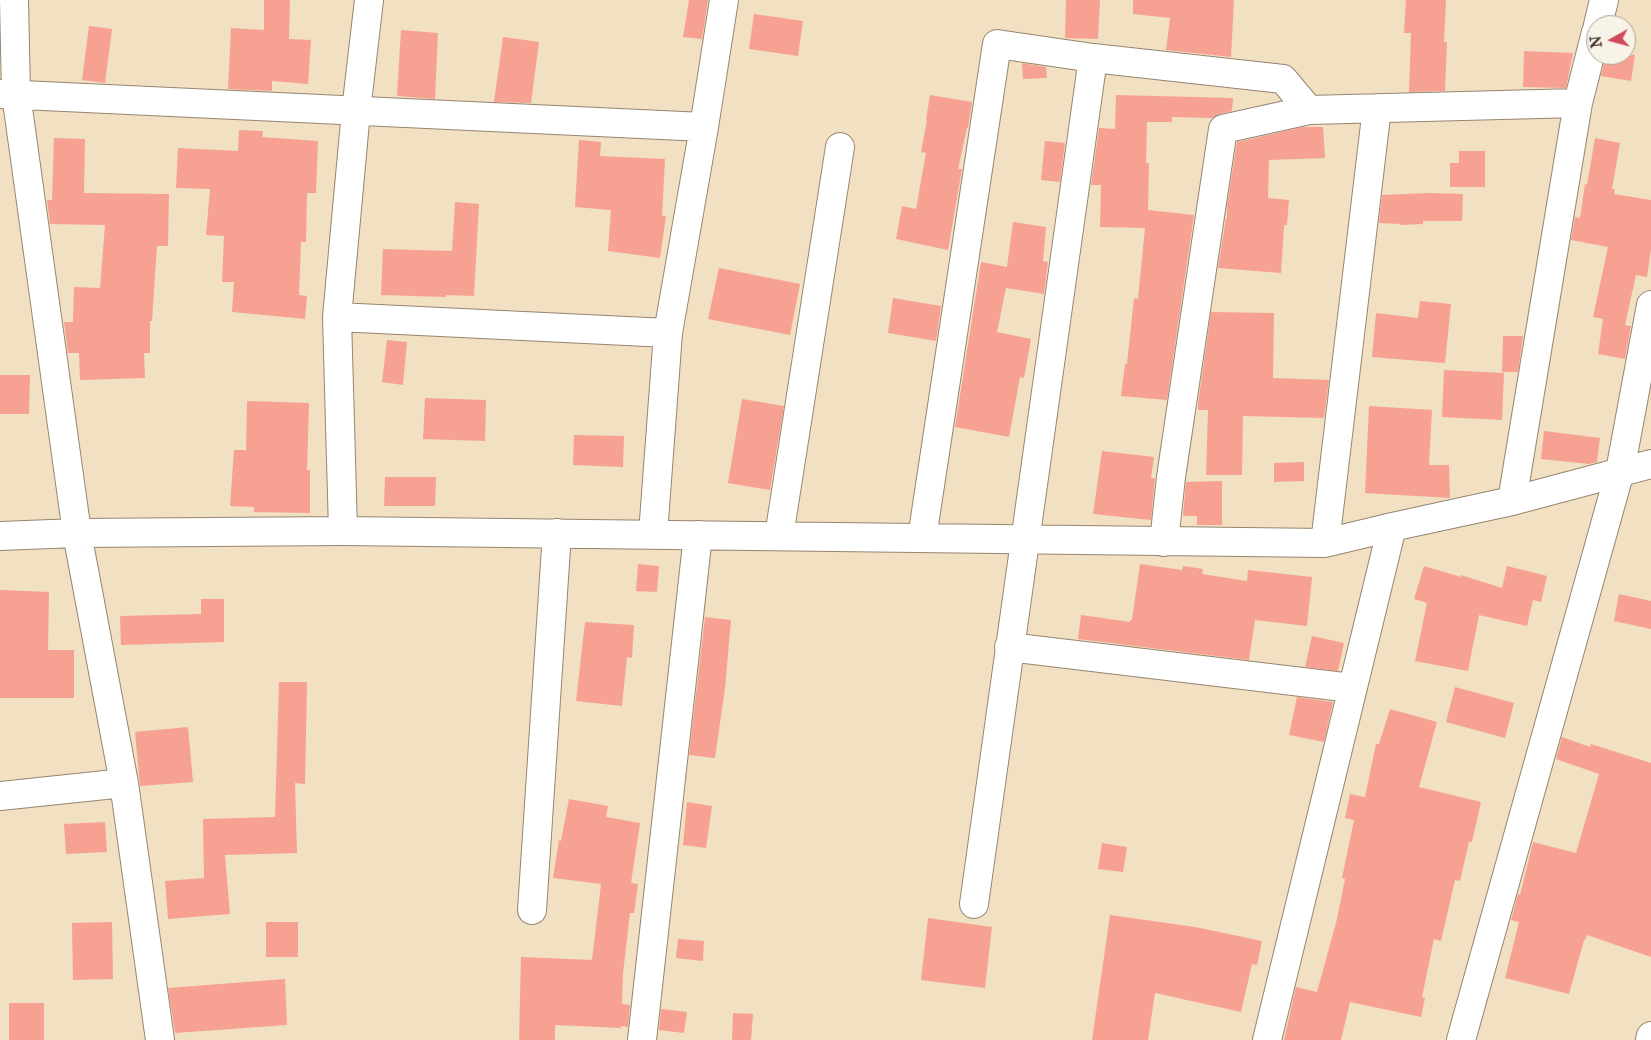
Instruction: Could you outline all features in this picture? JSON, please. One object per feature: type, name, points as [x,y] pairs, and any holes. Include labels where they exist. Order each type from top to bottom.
[{"type":"street","points":[[14,0],[8,94],[77,533],[124,783],[160,1040]]},
{"type":"street","points":[[344,531],[337,317],[368,0]]},
{"type":"street","points":[[653,534],[668,333],[724,0]]},
{"type":"street","points":[[1600,15],[1604,0]]},
{"type":"street","points":[[922,538],[996,44],[1093,58],[1283,80],[1308,110]]},
{"type":"street","points":[[974,904],[1093,58]]},
{"type":"street","points":[[1512,502],[1578,103],[1588,65]]},
{"type":"street","points":[[8,94],[704,127]]},
{"type":"street","points":[[1164,542],[1171,477],[1223,128],[1308,110],[1578,103]]},
{"type":"street","points":[[1325,543],[1377,108]]},
{"type":"street","points":[[779,536],[840,147]]},
{"type":"street","points":[[1461,1040],[1620,471],[1651,305]]},
{"type":"street","points":[[337,317],[668,333]]},
{"type":"street","points":[[0,536],[77,533],[344,531],[1325,543],[1512,502],[1651,464]]},
{"type":"street","points":[[1267,1040],[1392,527]]},
{"type":"street","points":[[532,910],[557,534]]},
{"type":"street","points":[[642,1040],[698,535]]},
{"type":"street","points":[[1009,647],[1352,688]]},
{"type":"street","points":[[0,796],[124,783]]},
{"type":"street","points":[[1650,1040],[1651,1036]]},
{"type":"building","points":[[264,0],[290,0],[289,39],[311,40],[308,84],[272,81],[272,91],[228,89],[231,28],[264,30]]},
{"type":"building","points":[[689,0],[708,0],[702,39],[683,37]]},
{"type":"building","points":[[1066,0],[1100,0],[1098,39],[1065,38]]},
{"type":"building","points":[[1133,0],[1234,0],[1231,57],[1166,50],[1170,18],[1133,14]]},
{"type":"building","points":[[1406,0],[1446,0],[1444,42],[1447,42],[1445,91],[1409,92],[1411,33],[1404,33]]},
{"type":"building","points":[[754,14],[803,21],[798,56],[749,49]]},
{"type":"building","points":[[89,26],[112,29],[105,83],[82,80]]},
{"type":"building","points":[[401,30],[438,33],[435,99],[397,96]]},
{"type":"building","points":[[503,37],[539,42],[531,103],[494,102]]},
{"type":"building","points":[[1524,51],[1573,53],[1566,88],[1523,87]]},
{"type":"building","points":[[1022,63],[1046,67],[1047,78],[1023,79]]},
{"type":"building","points":[[1604,65],[1633,65],[1631,81],[1601,76]]},
{"type":"building","points":[[930,95],[972,102],[958,169],[962,169],[948,250],[896,239],[902,206],[916,209],[926,153],[921,152]]},
{"type":"building","points":[[1116,95],[1233,98],[1232,111],[1213,118],[1172,117],[1172,122],[1147,122],[1146,163],[1149,163],[1148,210],[1194,215],[1167,400],[1121,396],[1125,364],[1127,364],[1134,298],[1138,299],[1145,228],[1100,227],[1101,185],[1091,185],[1099,128],[1115,129]]},
{"type":"building","points":[[1303,127],[1323,127],[1325,158],[1269,160],[1268,198],[1289,200],[1287,225],[1284,225],[1281,273],[1218,268],[1237,142]]},
{"type":"building","points":[[239,130],[263,131],[262,137],[318,141],[316,193],[307,193],[306,242],[301,242],[299,295],[307,296],[305,319],[232,312],[234,282],[222,282],[224,236],[206,235],[210,189],[176,188],[178,148],[238,151]]},
{"type":"building","points":[[54,138],[85,139],[84,193],[169,194],[168,246],[157,246],[152,321],[150,321],[150,353],[144,353],[145,378],[80,380],[79,353],[68,353],[64,322],[73,322],[74,287],[100,288],[105,225],[50,224],[47,200],[52,200]]},
{"type":"building","points":[[1595,138],[1620,143],[1612,189],[1615,189],[1614,194],[1651,200],[1651,249],[1647,277],[1636,275],[1625,325],[1631,326],[1625,359],[1598,354],[1603,319],[1593,317],[1608,247],[1571,240],[1575,217],[1580,218]]},
{"type":"building","points":[[579,140],[601,142],[600,156],[665,159],[662,216],[666,216],[660,258],[608,251],[611,210],[575,207]]},
{"type":"building","points":[[1045,141],[1065,143],[1060,182],[1041,180]]},
{"type":"building","points":[[1459,151],[1485,151],[1485,187],[1450,187],[1450,163],[1459,163]]},
{"type":"building","points":[[1463,194],[1462,221],[1423,221],[1423,224],[1400,225],[1379,223],[1382,195]]},
{"type":"building","points":[[455,202],[479,204],[474,296],[381,295],[383,249],[452,251]]},
{"type":"building","points":[[1013,222],[1046,227],[1043,261],[1048,262],[1044,294],[1006,288],[997,332],[1031,339],[1024,378],[1020,377],[1009,437],[955,427],[981,262],[1007,267]]},
{"type":"building","points":[[719,268],[800,284],[790,335],[708,319]]},
{"type":"building","points":[[893,298],[941,306],[936,341],[888,333]]},
{"type":"building","points":[[1420,301],[1451,304],[1445,363],[1372,357],[1376,313],[1418,318]]},
{"type":"building","points":[[1211,312],[1274,313],[1273,378],[1329,380],[1324,418],[1243,416],[1242,475],[1206,475],[1208,410],[1198,410],[1198,404]]},
{"type":"building","points":[[1503,336],[1523,336],[1518,372],[1502,372]]},
{"type":"building","points":[[387,340],[407,342],[403,385],[382,382]]},
{"type":"building","points":[[1444,370],[1504,373],[1502,420],[1442,417]]},
{"type":"building","points":[[0,375],[30,375],[29,414],[0,414]]},
{"type":"building","points":[[425,398],[486,400],[485,441],[423,439]]},
{"type":"building","points":[[742,399],[784,406],[770,490],[728,483]]},
{"type":"building","points":[[247,401],[309,403],[307,470],[310,470],[310,513],[254,512],[254,507],[230,506],[234,450],[246,450]]},
{"type":"building","points":[[1369,406],[1432,410],[1429,465],[1449,465],[1450,498],[1365,493]]},
{"type":"building","points":[[1544,431],[1600,438],[1597,462],[1589,464],[1541,459]]},
{"type":"building","points":[[574,435],[624,436],[623,467],[573,465]]},
{"type":"building","points":[[1102,451],[1154,457],[1151,478],[1155,478],[1151,520],[1093,514]]},
{"type":"building","points":[[1304,462],[1304,481],[1274,482],[1274,463]]},
{"type":"building","points":[[385,477],[436,477],[435,506],[384,506]]},
{"type":"building","points":[[1222,481],[1222,525],[1197,525],[1197,516],[1183,516],[1186,482]]},
{"type":"building","points":[[638,564],[659,566],[657,592],[636,591]]},
{"type":"building","points":[[1140,564],[1182,570],[1183,566],[1203,569],[1202,574],[1247,581],[1248,570],[1312,577],[1307,626],[1255,620],[1249,660],[1078,639],[1081,615],[1130,622],[1132,620]]},
{"type":"building","points":[[1424,566],[1502,588],[1507,566],[1547,576],[1541,602],[1533,600],[1527,626],[1479,615],[1468,671],[1415,661],[1427,603],[1414,599]]},
{"type":"building","points":[[0,590],[49,592],[48,650],[74,650],[74,698],[0,698]]},
{"type":"building","points":[[1619,594],[1651,601],[1651,629],[1614,621]]},
{"type":"building","points":[[201,599],[224,599],[224,642],[121,645],[120,616],[201,614]]},
{"type":"building","points":[[705,617],[731,620],[725,688],[715,758],[689,755]]},
{"type":"building","points":[[585,622],[634,625],[632,658],[627,657],[622,706],[576,701]]},
{"type":"building","points":[[1312,636],[1344,643],[1338,671],[1305,667]]},
{"type":"building","points":[[279,682],[307,682],[305,784],[295,783],[297,853],[225,855],[230,914],[168,919],[165,881],[204,878],[203,819],[275,817]]},
{"type":"building","points":[[1455,687],[1514,703],[1505,738],[1446,722]]},
{"type":"building","points":[[1297,697],[1333,702],[1324,742],[1289,735]]},
{"type":"building","points":[[1390,709],[1437,722],[1419,787],[1481,802],[1472,842],[1469,842],[1460,881],[1455,880],[1441,941],[1434,939],[1422,997],[1425,998],[1421,1017],[1350,1002],[1341,1040],[1284,1040],[1296,987],[1317,992],[1337,919],[1345,879],[1342,878],[1354,820],[1345,818],[1350,794],[1365,797],[1376,744],[1379,744]]},
{"type":"building","points":[[188,727],[193,782],[140,786],[135,732]]},
{"type":"building","points":[[1562,737],[1590,747],[1591,744],[1651,763],[1651,957],[1587,935],[1569,994],[1505,978],[1519,922],[1511,920],[1518,894],[1520,895],[1533,842],[1576,853],[1599,774],[1556,759]]},
{"type":"building","points":[[569,799],[608,806],[606,817],[640,823],[631,883],[638,884],[634,913],[630,913],[623,973],[622,1004],[630,1005],[628,1027],[555,1025],[555,1040],[519,1040],[521,957],[592,960],[601,884],[553,878],[559,840],[561,841]]},
{"type":"building","points":[[687,802],[712,806],[706,848],[683,845]]},
{"type":"building","points":[[105,822],[107,852],[66,854],[64,824]]},
{"type":"building","points":[[1102,843],[1127,847],[1123,872],[1098,869]]},
{"type":"building","points":[[1110,915],[1195,927],[1262,941],[1257,965],[1252,964],[1241,1012],[1155,993],[1148,1040],[1092,1040]]},
{"type":"building","points":[[928,918],[992,927],[985,988],[921,980]]},
{"type":"building","points":[[112,922],[113,979],[73,980],[72,923]]},
{"type":"building","points":[[266,922],[298,922],[298,957],[266,957]]},
{"type":"building","points":[[678,939],[704,941],[703,961],[676,958]]},
{"type":"building","points":[[285,979],[287,1025],[175,1033],[168,988]]},
{"type":"building","points":[[9,1003],[44,1003],[44,1040],[9,1040]]},
{"type":"building","points":[[661,1009],[687,1012],[684,1033],[659,1030]]},
{"type":"building","points":[[733,1013],[753,1014],[751,1040],[732,1040]]}]
